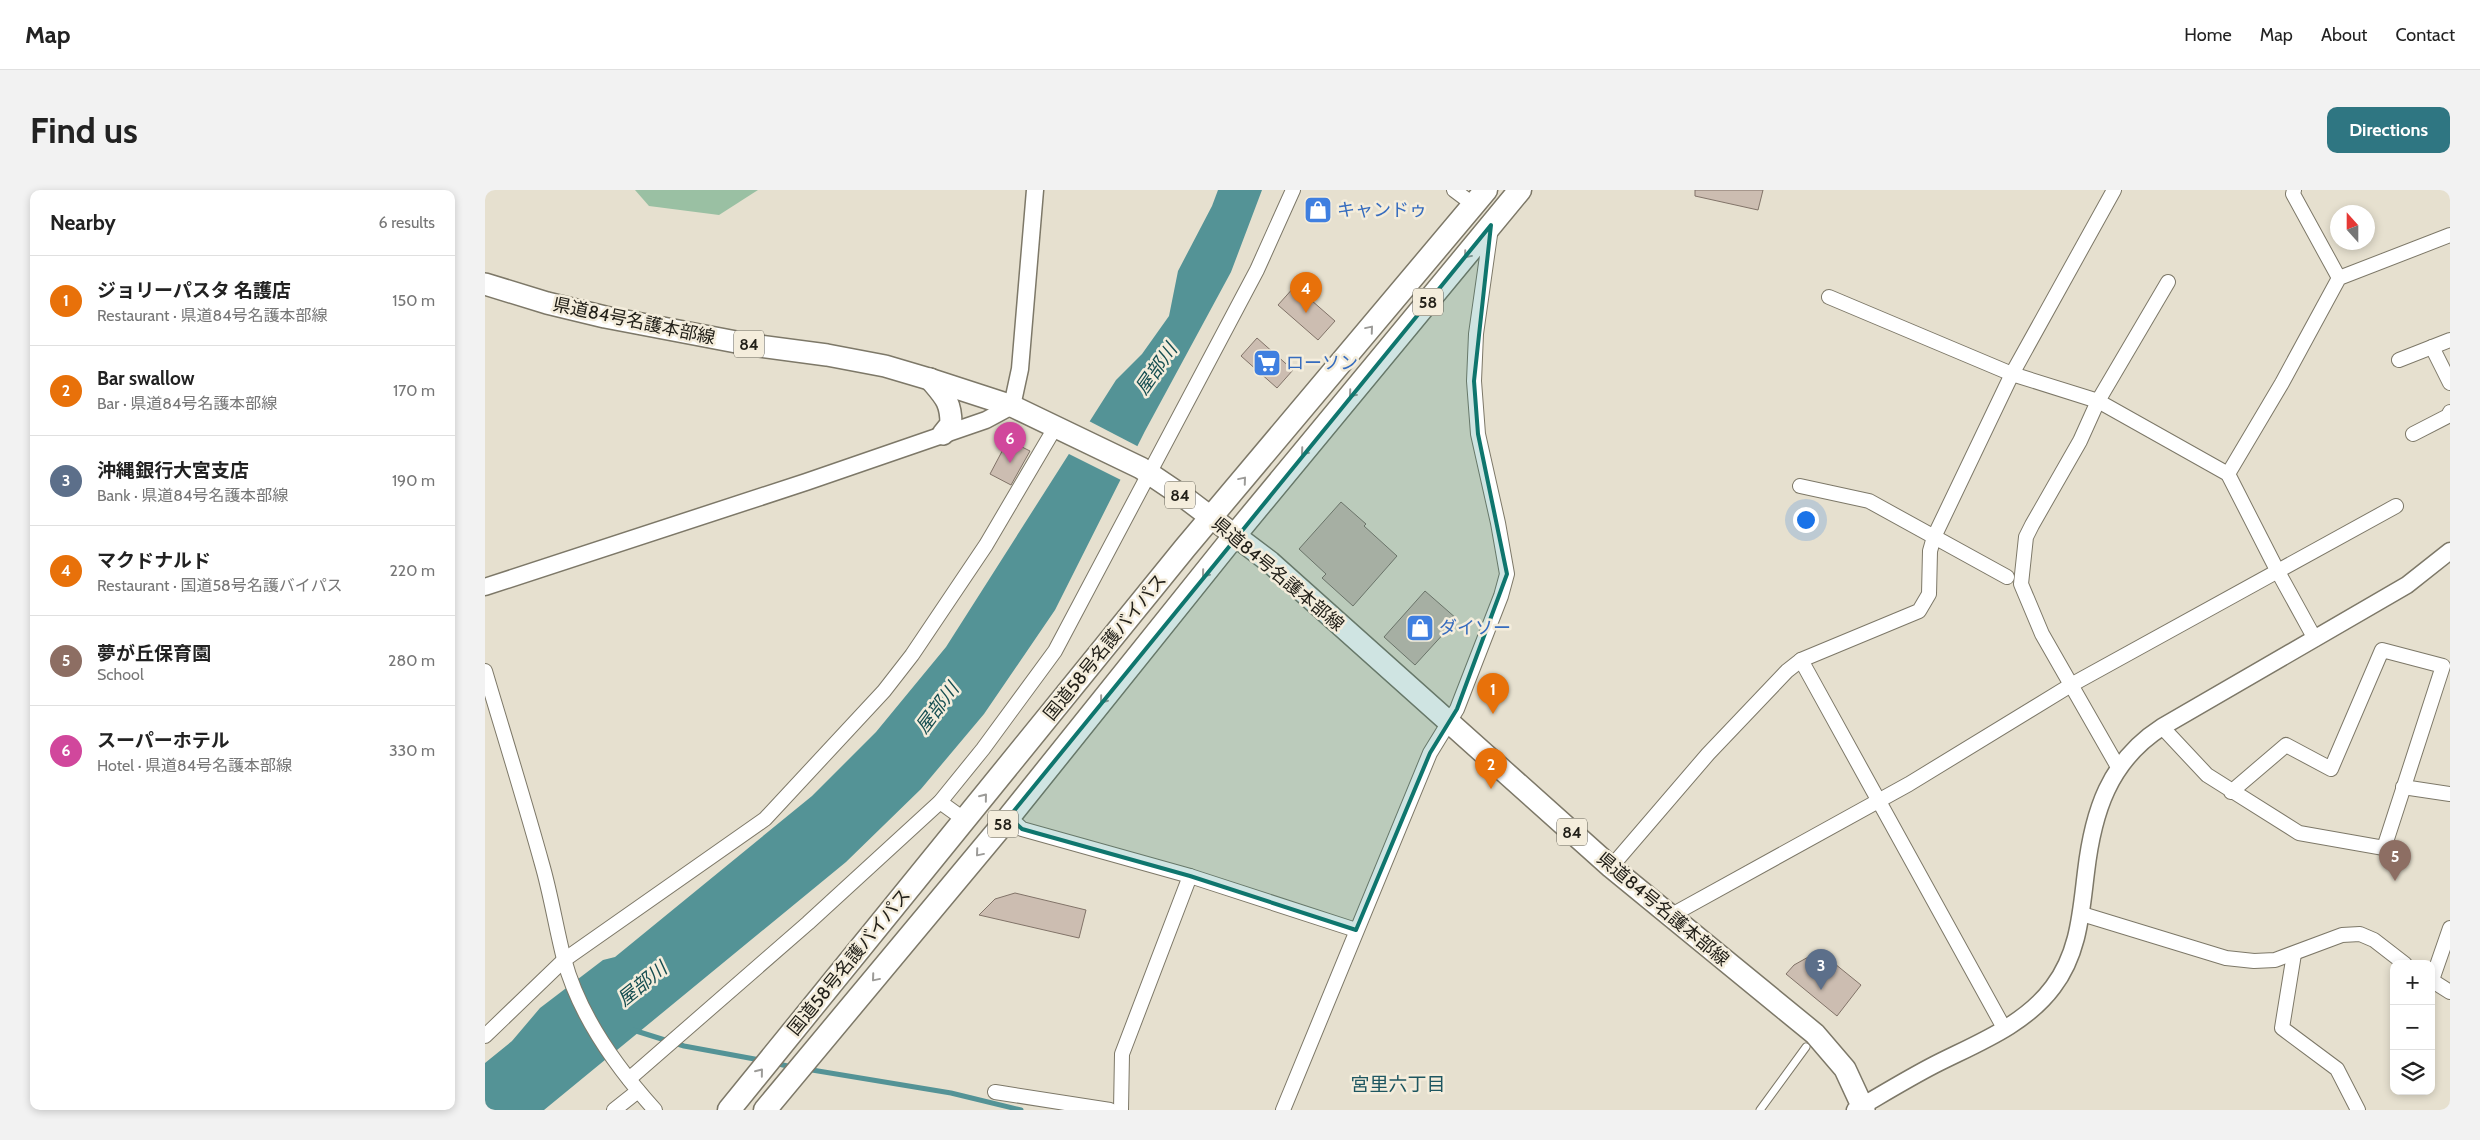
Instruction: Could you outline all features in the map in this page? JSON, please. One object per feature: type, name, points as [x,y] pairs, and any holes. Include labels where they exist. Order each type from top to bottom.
[{"type":"highway","name":"国道58号名護バイパス","points":[[765,1110],[1009,817],[1235,535],[1520,190]]},
{"type":"highway","name":"国道58号名護バイパス","points":[[729,1110],[1211,517],[1480,198]]},
{"type":"main road","name":"県道84号名護本部線","points":[[485,284],[547,303],[605,317],[752,345],[827,355],[885,366],[1011,406],[1059,427],[1144,471],[1211,517],[1270,562],[1611,867],[1804,1024],[1826,1044],[1848,1075],[1860,1109]]},
{"type":"main road","points":[[929,379],[948,400],[950,407],[951,424],[943,434]]},
{"type":"street","points":[[485,587],[788,488],[986,420],[1011,406],[1020,369],[1035,190]]},
{"type":"street","points":[[629,1079],[808,922],[940,802],[983,749],[1055,651],[1144,471],[1257,270],[1293,190]]},
{"type":"street","points":[[1454,190],[1480,198]]},
{"type":"street","points":[[1611,867],[1707,754],[1787,671],[1801,660],[1919,611],[1929,594],[1930,551],[1935,537],[2012,374],[2114,190]]},
{"type":"street","points":[[2294,190],[2293,194],[2339,278]]},
{"type":"street","points":[[1283,1110],[1430,753],[1457,709],[1501,596],[1507,574],[1498,523],[1478,434],[1474,381],[1476,334],[1491,226]]},
{"type":"street","points":[[2228,474],[2282,383],[2339,278],[2450,235]]},
{"type":"street","points":[[2118,767],[2042,634],[2021,584],[2022,559],[2026,537],[2079,441],[2098,401],[2168,282]]},
{"type":"street","points":[[1829,297],[2012,374],[2098,401],[2228,474],[2315,639]]},
{"type":"street","points":[[2399,360],[2450,340]]},
{"type":"street","points":[[2432,346],[2450,383]]},
{"type":"street","points":[[2413,434],[2448,416],[2450,412]]},
{"type":"street","points":[[485,1036],[564,960],[765,819],[884,691],[912,655],[986,545],[1059,427]]},
{"type":"street","points":[[1800,486],[1869,501],[2007,578]]},
{"type":"street","points":[[1670,916],[1879,800],[2071,685],[2395,506]]},
{"type":"street","points":[[1860,1109],[2025,1016],[2054,986],[2074,947],[2082,914],[2086,871],[2093,834],[2102,802],[2118,767],[2146,737],[2407,585],[2450,551]]},
{"type":"street","points":[[2162,727],[2207,775],[2231,792],[2299,832],[2384,848],[2443,666],[2382,650],[2331,769],[2286,745],[2231,792]]},
{"type":"street","points":[[1801,660],[2004,1028]]},
{"type":"street","points":[[485,671],[550,892],[564,960],[572,982],[591,1023],[629,1079],[655,1110]]},
{"type":"street","points":[[2403,787],[2450,794]]},
{"type":"street","points":[[940,802],[965,820]]},
{"type":"street","points":[[1009,817],[1022,830],[1190,876],[1356,930]]},
{"type":"street","points":[[1121,1110],[1122,1054],[1190,876]]},
{"type":"street","points":[[2082,914],[2226,958],[2275,960],[2342,935],[2360,934],[2374,940],[2400,960]]},
{"type":"street","points":[[2435,971],[2450,928]]},
{"type":"street","points":[[2295,954],[2283,1028],[2337,1069],[2358,1110]]},
{"type":"street","points":[[2435,982],[2450,992]]},
{"type":"street","points":[[614,1110],[638,1091]]},
{"type":"street","points":[[995,1092],[1110,1110]]},
{"type":"lane","points":[[1759,1110],[1806,1047]]},
{"type":"highlighted area","points":[[1491,225],[1474,381],[1478,434],[1507,574],[1457,709],[1430,753],[1356,930],[1190,876],[1022,829],[1009,817]]},
{"type":"green space","points":[[635,190],[758,190],[719,215],[649,206]]},
{"type":"water","name":"屋部川","points":[[1218,190],[1262,190],[1231,272],[1145,431],[1055,610],[984,714],[921,789],[846,862],[544,1110],[485,1110],[485,1063],[512,1041],[540,1008],[603,960],[615,957],[812,796],[876,732],[946,647],[1116,380],[1142,354],[1169,316],[1178,271],[1212,206]]},
{"type":"pier","points":[[1087,420],[1139,447],[1123,481],[1067,453]]},
{"type":"building","points":[[1695,190],[1763,190],[1758,210],[1695,196]]},
{"type":"building","points":[[1295,286],[1335,321],[1318,340],[1278,305]]},
{"type":"building","name":"ローソン","points":[[1257,338],[1293,370],[1277,388],[1241,356]]},
{"type":"building","points":[[1008,440],[1030,451],[1011,485],[990,474]]},
{"type":"building","points":[[1341,502],[1366,524],[1364,526],[1397,556],[1353,606],[1322,578],[1326,574],[1299,549]]},
{"type":"building","name":"ダイソー","points":[[1425,591],[1457,619],[1415,665],[1384,637]]},
{"type":"building","points":[[1015,893],[1086,910],[1079,938],[979,915],[995,899]]},
{"type":"building","points":[[1819,951],[1861,985],[1837,1016],[1786,974],[1794,965]]},
{"type":"waterway","points":[[633,1030],[684,1046],[760,1060]]},
{"type":"waterway","points":[[774,1063],[792,1067]]},
{"type":"waterway","points":[[806,1069],[951,1093],[1021,1110]]},
{"type":"place","name":"キャンドゥ","points":[[1318,210]]},
{"type":"place","name":"マクドナルド","points":[[1306,313]]},
{"type":"place","name":"ローソン","points":[[1267,363]]},
{"type":"place","name":"スーパーホテル","points":[[1010,463]]},
{"type":"place","name":"ダイソー","points":[[1420,628]]},
{"type":"place","name":"ジョリーパスタ 名護店","points":[[1493,714]]},
{"type":"place","name":"Bar swallow","points":[[1491,789]]},
{"type":"place","name":"夢が丘保育園","points":[[2395,881]]},
{"type":"place","name":"沖縄銀行大宮支店","points":[[1821,990]]},
{"type":"district","name":"宮里六丁目","points":[[1398,1084]]}]
